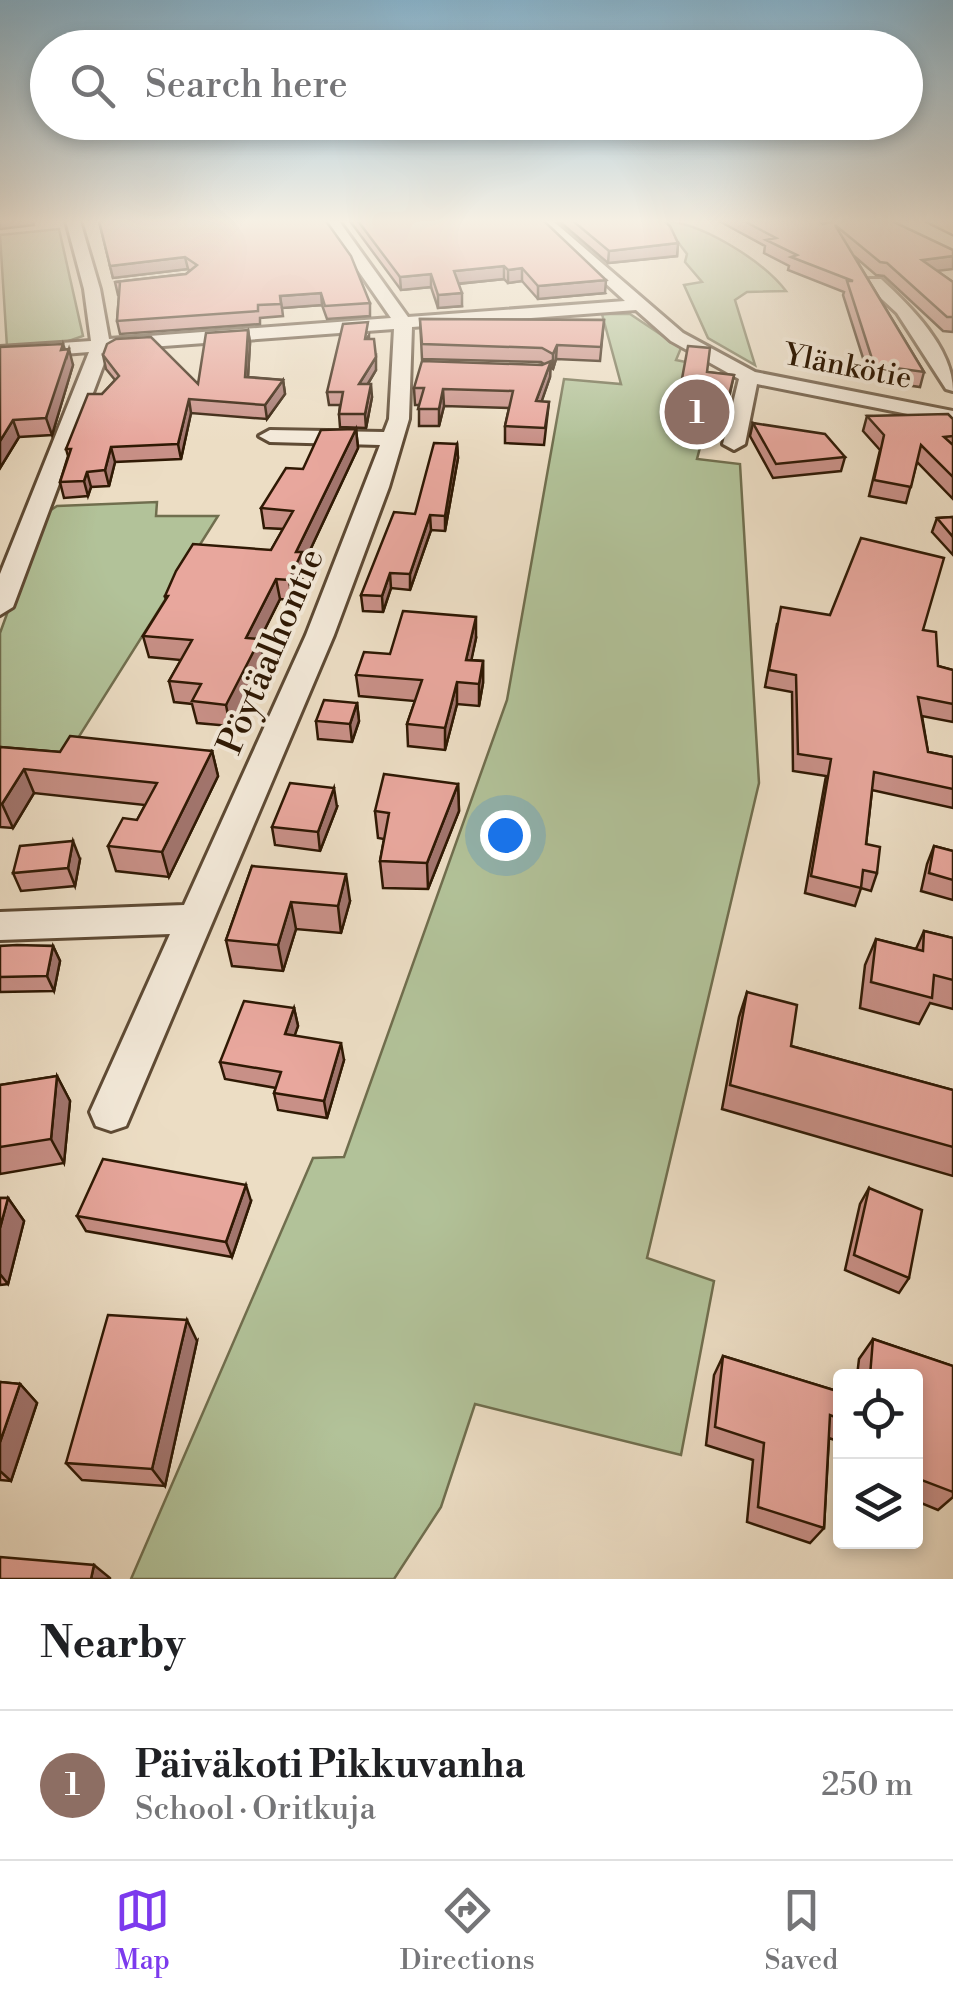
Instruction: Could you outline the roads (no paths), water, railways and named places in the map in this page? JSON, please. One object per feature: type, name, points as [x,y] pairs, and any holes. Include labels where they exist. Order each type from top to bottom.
[{"type":"street","points":[[0,607],[101,346],[102,295]]},
{"type":"street","points":[[385,295],[403,323]]},
{"type":"street","name":"Ylänkötie","points":[[627,295],[677,337],[749,376],[953,416]]},
{"type":"street","points":[[888,295],[904,310],[953,385]]},
{"type":"street","points":[[0,353],[640,306]]},
{"type":"street","name":"Pöytäalhontie","points":[[112,1112],[320,635],[394,439],[412,368],[403,323]]},
{"type":"street","points":[[734,444],[749,376]]},
{"type":"street","points":[[270,436],[394,439]]},
{"type":"street","points":[[0,926],[194,919]]},
{"type":"place","name":"Päiväkoti Pikkuvanha","points":[[697,412]]}]
